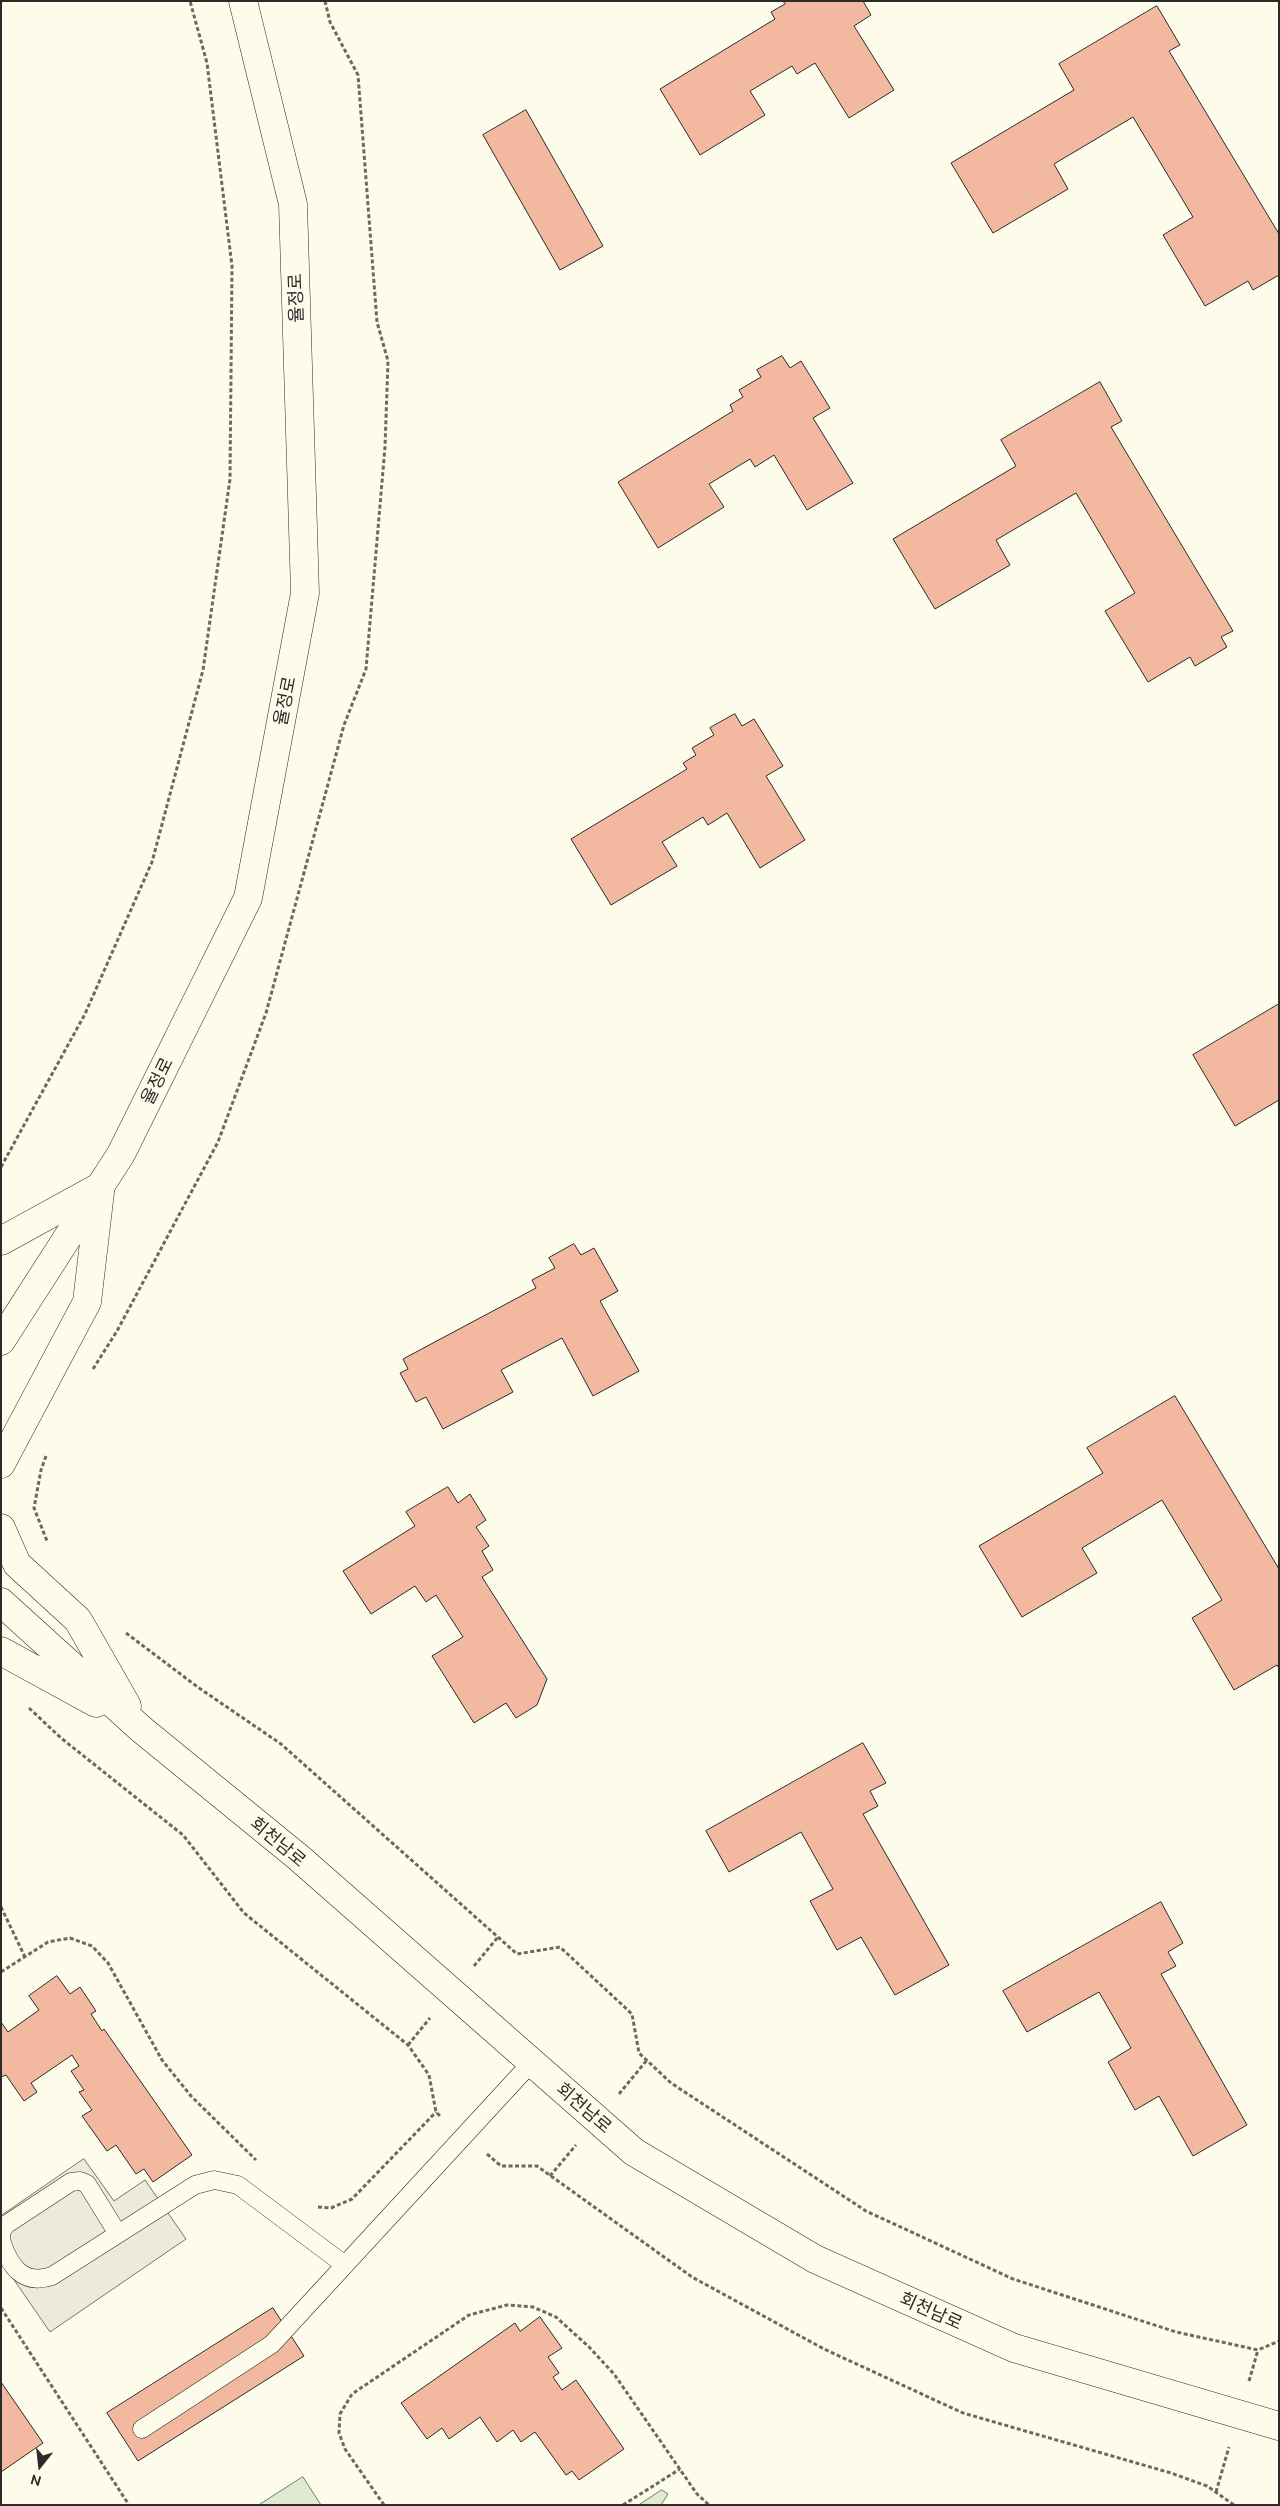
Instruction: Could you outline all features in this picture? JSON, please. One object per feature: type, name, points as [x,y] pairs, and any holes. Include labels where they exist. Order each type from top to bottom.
[{"type":"main road","name":"율정로","points":[[1,1341],[121,1154],[248,898],[305,593],[293,204],[243,1]]},
{"type":"main road","points":[[1,1241],[101,1186]]},
{"type":"main road","points":[[1,1464],[87,1302],[101,1186]]},
{"type":"main road","points":[[1,1528],[17,1564],[78,1620],[140,1729]]},
{"type":"main road","name":"회천남로","points":[[1,1602],[140,1729],[298,1857],[634,2152],[815,2259],[1014,2348],[1279,2426]]},
{"type":"main road","points":[[1,1651],[140,1729]]},
{"type":"lane","points":[[142,2429],[272,2344],[532,2062]]},
{"type":"lane","points":[[118,2234],[87,2184],[80,2181],[71,2182],[7,2224],[2,2230],[1,2239],[4,2248],[20,2275],[29,2279],[42,2279],[52,2276],[118,2234],[195,2184],[214,2180],[227,2181],[238,2185],[345,2265]]},
{"type":"path","points":[[1,1167],[85,1014],[152,862],[203,670],[230,479],[232,266],[207,64],[190,1]]},
{"type":"path","points":[[34,1508],[50,1550]]},
{"type":"path","points":[[124,1631],[199,1688],[281,1744],[517,1954],[560,1947],[632,2014],[639,2053],[671,2083],[866,2211],[1013,2279],[1167,2329],[1258,2350],[1279,2341]]},
{"type":"path","points":[[1,1907],[25,1957]]},
{"type":"path","points":[[1,1972],[48,1942],[70,1938],[92,1946],[108,1963],[162,2060],[191,2096],[261,2165]]},
{"type":"path","points":[[312,2206],[331,2208],[352,2199],[436,2112]]},
{"type":"path","points":[[384,2505],[346,2448],[339,2433],[340,2414],[352,2394],[470,2315],[506,2305],[533,2307],[556,2316],[589,2346],[614,2374],[697,2494],[709,2505]]},
{"type":"path","points":[[1,2308],[129,2505]]},
{"type":"path","points":[[622,2505],[680,2469]]},
{"type":"green space","points":[[303,2477],[321,2505],[259,2505]]},
{"type":"green space","points":[[662,2490],[668,2494],[661,2505],[639,2505]]},
{"type":"shaded area","points":[[84,2159],[114,2201],[145,2180],[186,2239],[50,2332],[1,2261],[1,2216]]},
{"type":"building","points":[[783,1],[863,1],[871,15],[854,26],[894,90],[849,118],[815,63],[797,74],[792,66],[750,91],[765,115],[700,155],[660,89],[775,19],[771,12],[785,4]]},
{"type":"building","points":[[1157,6],[1180,45],[1169,51],[1279,234],[1279,275],[1253,290],[1248,281],[1205,306],[1163,235],[1193,217],[1133,117],[1054,164],[1068,189],[993,233],[951,163],[1074,90],[1059,64]]},
{"type":"building","points":[[526,110],[603,246],[560,270],[483,135]]},
{"type":"building","points":[[782,356],[790,368],[801,361],[830,408],[813,418],[853,483],[807,510],[774,455],[755,467],[750,459],[709,484],[724,507],[658,548],[618,482],[733,411],[730,405],[743,397],[739,390],[761,377],[757,370]]},
{"type":"building","points":[[1100,382],[1122,421],[1111,427],[1233,631],[1221,637],[1227,647],[1195,666],[1190,657],[1148,682],[1105,611],[1135,593],[1076,493],[996,540],[1010,565],[935,609],[893,539],[1016,466],[1001,440]]},
{"type":"building","points":[[735,714],[742,726],[754,719],[783,766],[766,776],[805,840],[760,868],[727,813],[708,825],[703,817],[662,842],[677,866],[611,905],[571,839],[687,769],[683,763],[696,755],[692,748],[714,735],[710,728]]},
{"type":"building","points":[[1279,1004],[1279,1100],[1235,1126],[1193,1055]]},
{"type":"building","points":[[574,1244],[581,1255],[594,1248],[618,1291],[600,1301],[639,1371],[593,1396],[562,1338],[501,1370],[513,1392],[443,1429],[426,1397],[416,1402],[400,1373],[408,1369],[403,1359],[536,1288],[532,1280],[555,1268],[549,1258]]},
{"type":"building","points":[[1175,1396],[1279,1569],[1279,1668],[1277,1665],[1234,1690],[1192,1618],[1222,1600],[1162,1500],[1082,1548],[1097,1573],[1022,1617],[979,1546],[1103,1473],[1087,1448]]},
{"type":"building","points":[[448,1487],[458,1503],[470,1494],[486,1520],[476,1527],[489,1546],[482,1551],[493,1570],[482,1577],[547,1679],[537,1705],[516,1718],[506,1703],[474,1723],[432,1656],[463,1637],[436,1595],[426,1602],[415,1586],[371,1614],[343,1571],[415,1526],[406,1512]]},
{"type":"building","points":[[863,1743],[886,1783],[870,1791],[878,1806],[863,1814],[949,1965],[895,1995],[861,1937],[837,1950],[810,1901],[833,1889],[801,1832],[729,1872],[706,1831]]},
{"type":"building","points":[[1161,1902],[1183,1943],[1168,1952],[1176,1966],[1161,1974],[1247,2125],[1193,2156],[1159,2096],[1135,2110],[1108,2062],[1131,2048],[1099,1992],[1027,2032],[1003,1991]]},
{"type":"building","points":[[57,1976],[70,1994],[80,1987],[96,2011],[91,2014],[102,2031],[104,2029],[192,2155],[153,2182],[144,2169],[136,2174],[116,2145],[107,2151],[82,2116],[92,2110],[79,2092],[84,2090],[71,2071],[79,2066],[72,2055],[31,2083],[37,2092],[24,2101],[6,2075],[1,2077],[1,2022],[8,2032],[39,2010],[29,1996]]},
{"type":"building","points":[[273,2308],[304,2356],[138,2461],[107,2413]]},
{"type":"building","points":[[540,2317],[562,2348],[548,2357],[559,2373],[553,2377],[562,2390],[576,2380],[624,2449],[579,2480],[572,2471],[566,2475],[535,2432],[521,2442],[513,2430],[497,2442],[480,2417],[449,2439],[442,2428],[427,2439],[401,2403],[515,2323],[520,2331]]},
{"type":"building","points":[[1,2382],[43,2443],[1,2472]]}]
